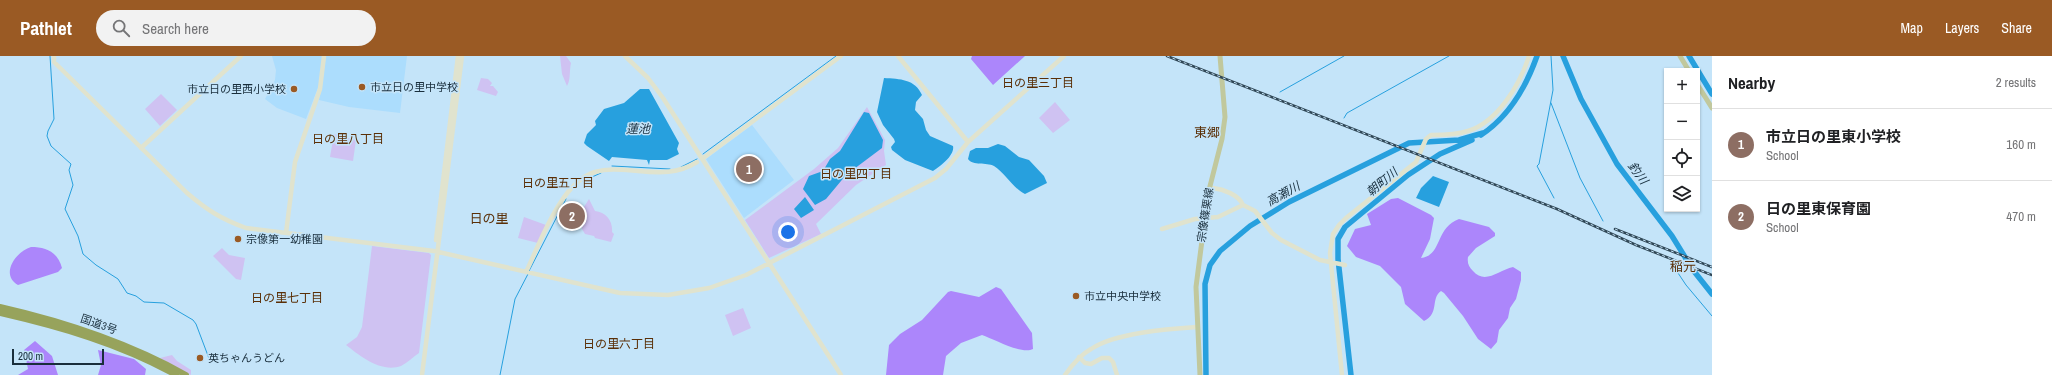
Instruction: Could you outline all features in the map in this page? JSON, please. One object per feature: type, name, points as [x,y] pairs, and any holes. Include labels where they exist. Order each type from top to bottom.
[{"type":"highway","name":"国道3号","points":[[0,307],[91,331],[145,353],[186,375]]},
{"type":"highway","name":"国道3号","points":[[0,313],[89,336],[137,355],[176,375]]},
{"type":"main road","name":"宗像篠栗線","points":[[1200,375],[1196,282],[1211,182],[1220,148],[1225,118],[1220,56]]},
{"type":"main road","points":[[1680,56],[1687,68]]},
{"type":"main road","points":[[1700,89],[1712,108]]},
{"type":"street","points":[[54,56],[54,62],[187,193],[209,212],[246,228],[436,252],[620,293],[668,295],[694,292],[719,285],[768,264],[935,178],[946,169],[968,142],[1064,56]]},
{"type":"street","points":[[141,148],[241,56]]},
{"type":"street","points":[[286,233],[295,162],[320,89],[324,56]]},
{"type":"street","points":[[421,375],[458,56]]},
{"type":"street","points":[[436,252],[462,56]]},
{"type":"street","points":[[625,56],[656,88],[768,264],[841,375]]},
{"type":"street","points":[[702,159],[841,56]]},
{"type":"street","points":[[898,56],[968,142]]},
{"type":"street","points":[[1342,375],[1331,262],[1333,234],[1338,225],[1416,162],[1428,137],[1431,135],[1454,134],[1467,131],[1486,120],[1498,109],[1514,87],[1529,56]]},
{"type":"street","points":[[526,272],[566,193],[581,178],[603,170],[664,173],[677,171],[697,162]]},
{"type":"street","points":[[1213,188],[1225,190],[1242,202],[1243,205],[1249,207],[1257,214],[1272,233],[1281,240],[1313,258],[1345,265]]},
{"type":"street","points":[[1162,229],[1195,219],[1205,219],[1227,214],[1235,208],[1243,205]]},
{"type":"street","points":[[1065,375],[1079,358],[1092,348],[1105,342],[1151,331],[1197,326]]},
{"type":"street","points":[[1079,358],[1085,363],[1091,364],[1102,358],[1109,358],[1113,362],[1117,375]]},
{"type":"shaded area","name":"市立日の里西小学校","points":[[272,56],[323,56],[319,85],[306,119],[277,108],[265,99],[275,80],[276,70]]},
{"type":"shaded area","name":"市立日の里中学校","points":[[326,56],[407,56],[400,113],[349,107],[319,100]]},
{"type":"shaded area","points":[[560,56],[566,56],[571,63],[567,86],[562,74]]},
{"type":"shaded area","points":[[972,56],[1025,56],[993,85],[971,59]]},
{"type":"shaded area","points":[[481,78],[488,79],[492,83],[490,86],[493,86],[498,92],[496,96],[477,90]]},
{"type":"shaded area","points":[[161,94],[177,110],[160,126],[145,109]]},
{"type":"shaded area","points":[[1055,102],[1070,120],[1053,133],[1039,118]]},
{"type":"shaded area","points":[[867,107],[885,140],[884,151],[886,165],[856,185],[816,224],[821,234],[769,258],[745,220],[814,169],[838,148]]},
{"type":"shaded area","points":[[752,125],[794,180],[744,218],[706,159]]},
{"type":"shaded area","points":[[334,134],[356,140],[353,161],[330,157]]},
{"type":"shaded area","points":[[1398,198],[1434,218],[1430,239],[1421,258],[1428,256],[1433,252],[1446,229],[1451,223],[1459,219],[1489,227],[1495,233],[1495,236],[1476,248],[1468,257],[1469,266],[1473,271],[1482,277],[1487,277],[1513,267],[1521,272],[1521,280],[1516,299],[1510,308],[1508,318],[1499,330],[1497,342],[1491,349],[1478,339],[1463,316],[1444,293],[1441,291],[1438,294],[1432,314],[1424,321],[1405,304],[1401,287],[1380,266],[1356,257],[1347,246],[1355,229],[1371,225],[1367,214],[1391,199]]},
{"type":"shaded area","points":[[589,199],[595,211],[605,215],[610,221],[612,232],[614,234],[611,242],[585,234],[582,229],[582,210]]},
{"type":"shaded area","points":[[524,217],[546,225],[538,243],[518,238]]},
{"type":"shaded area","points":[[372,246],[429,253],[431,255],[419,353],[401,366],[393,368],[371,362],[346,345],[357,337],[362,327]]},
{"type":"shaded area","points":[[31,247],[46,249],[54,254],[58,258],[62,268],[58,272],[18,285],[10,276],[12,264],[20,254]]},
{"type":"shaded area","points":[[222,248],[229,255],[245,258],[241,280],[236,279],[213,256]]},
{"type":"shaded area","points":[[996,287],[1001,289],[1032,333],[1033,349],[1022,350],[982,335],[961,343],[946,356],[943,375],[886,375],[889,345],[900,334],[922,320],[948,292],[951,291],[979,297]]},
{"type":"shaded area","points":[[743,308],[751,328],[733,336],[725,315]]},
{"type":"shaded area","points":[[35,341],[52,356],[58,375],[18,375],[28,369],[24,350]]},
{"type":"shaded area","points":[[98,350],[134,359],[146,369],[145,375],[98,375],[101,365]]},
{"type":"shaded area","points":[[172,355],[177,361],[191,370],[191,375],[160,358]]},
{"type":"water","points":[[884,78],[906,81],[915,86],[922,95],[916,102],[915,110],[923,119],[926,130],[930,136],[953,146],[950,157],[933,171],[905,160],[892,150],[891,147],[895,142],[894,139],[883,125],[877,112]]},
{"type":"water","name":"蓮池","points":[[640,89],[649,89],[679,143],[677,149],[679,154],[667,160],[650,160],[649,165],[647,160],[612,157],[609,161],[584,143],[587,134],[596,125],[595,121],[604,109],[624,103]]},
{"type":"water","points":[[864,112],[869,113],[883,140],[882,148],[846,175],[826,199],[815,205],[803,189],[809,176],[823,171],[830,159],[840,151]]},
{"type":"water","points":[[998,144],[1005,146],[1019,157],[1029,160],[1044,176],[1047,183],[1025,194],[1017,189],[994,166],[976,163],[968,159],[970,151],[976,148],[988,148]]},
{"type":"water","points":[[1433,176],[1449,182],[1439,207],[1416,198],[1421,188]]},
{"type":"water","points":[[805,197],[814,210],[801,218],[794,209]]},
{"type":"waterway","points":[[50,56],[54,119],[47,136],[51,146],[71,164],[69,170],[73,185],[65,209],[78,236],[83,254],[96,265],[118,279],[127,293],[136,296],[144,302],[164,303],[193,320],[196,324],[210,361]]},
{"type":"waterway","points":[[703,154],[836,56]]},
{"type":"waterway","points":[[1280,92],[1344,56]]},
{"type":"waterway","points":[[1344,118],[1347,113],[1449,56]]},
{"type":"waterway","name":"朝町川","points":[[1481,135],[1509,110],[1528,79],[1537,56]]},
{"type":"waterway","points":[[1551,56],[1553,90],[1539,164],[1537,166],[1554,198]]},
{"type":"waterway","name":"釣川","points":[[1563,56],[1581,99],[1617,164],[1672,236],[1693,270],[1712,294]]},
{"type":"waterway","points":[[1689,56],[1712,94]]},
{"type":"waterway","points":[[1551,103],[1580,178],[1603,221]]},
{"type":"waterway","name":"高瀬川","points":[[1206,375],[1205,284],[1210,265],[1220,251],[1250,226],[1289,202],[1409,143],[1459,140],[1483,133]]},
{"type":"waterway","name":"朝町川","points":[[1351,375],[1338,259],[1338,239],[1345,227],[1408,175],[1440,154],[1472,140]]},
{"type":"waterway","points":[[681,167],[697,159]]},
{"type":"waterway","points":[[612,166],[670,169]]},
{"type":"waterway","points":[[583,181],[601,173]]},
{"type":"waterway","points":[[529,271],[566,199]]},
{"type":"waterway","points":[[1674,267],[1686,285],[1712,316]]},
{"type":"waterway","points":[[500,375],[515,299],[528,274]]},
{"type":"railway","points":[[1167,56],[1557,209],[1636,245],[1712,275]]},
{"type":"railway","points":[[1615,229],[1712,267]]},
{"type":"place","name":"市立日の里中学校","points":[[362,87]]},
{"type":"place","name":"市立日の里西小学校","points":[[294,89]]},
{"type":"place","name":"市立日の里東小学校","points":[[749,169]]},
{"type":"place","name":"日の里東保育園","points":[[572,216]]},
{"type":"place","name":"宗像第一幼稚園","points":[[238,239]]},
{"type":"place","name":"市立中央中学校","points":[[1076,296]]},
{"type":"place","name":"英ちゃんうどん","points":[[200,358]]},
{"type":"district","name":"日の里三丁目","points":[[1038,83]]},
{"type":"district","name":"東郷","points":[[1207,132]]},
{"type":"district","name":"日の里八丁目","points":[[348,139]]},
{"type":"district","name":"日の里四丁目","points":[[856,174]]},
{"type":"district","name":"日の里五丁目","points":[[558,183]]},
{"type":"district","name":"日の里","points":[[489,218]]},
{"type":"district","name":"稲元","points":[[1683,266]]},
{"type":"district","name":"日の里七丁目","points":[[287,298]]},
{"type":"district","name":"日の里六丁目","points":[[619,344]]}]
